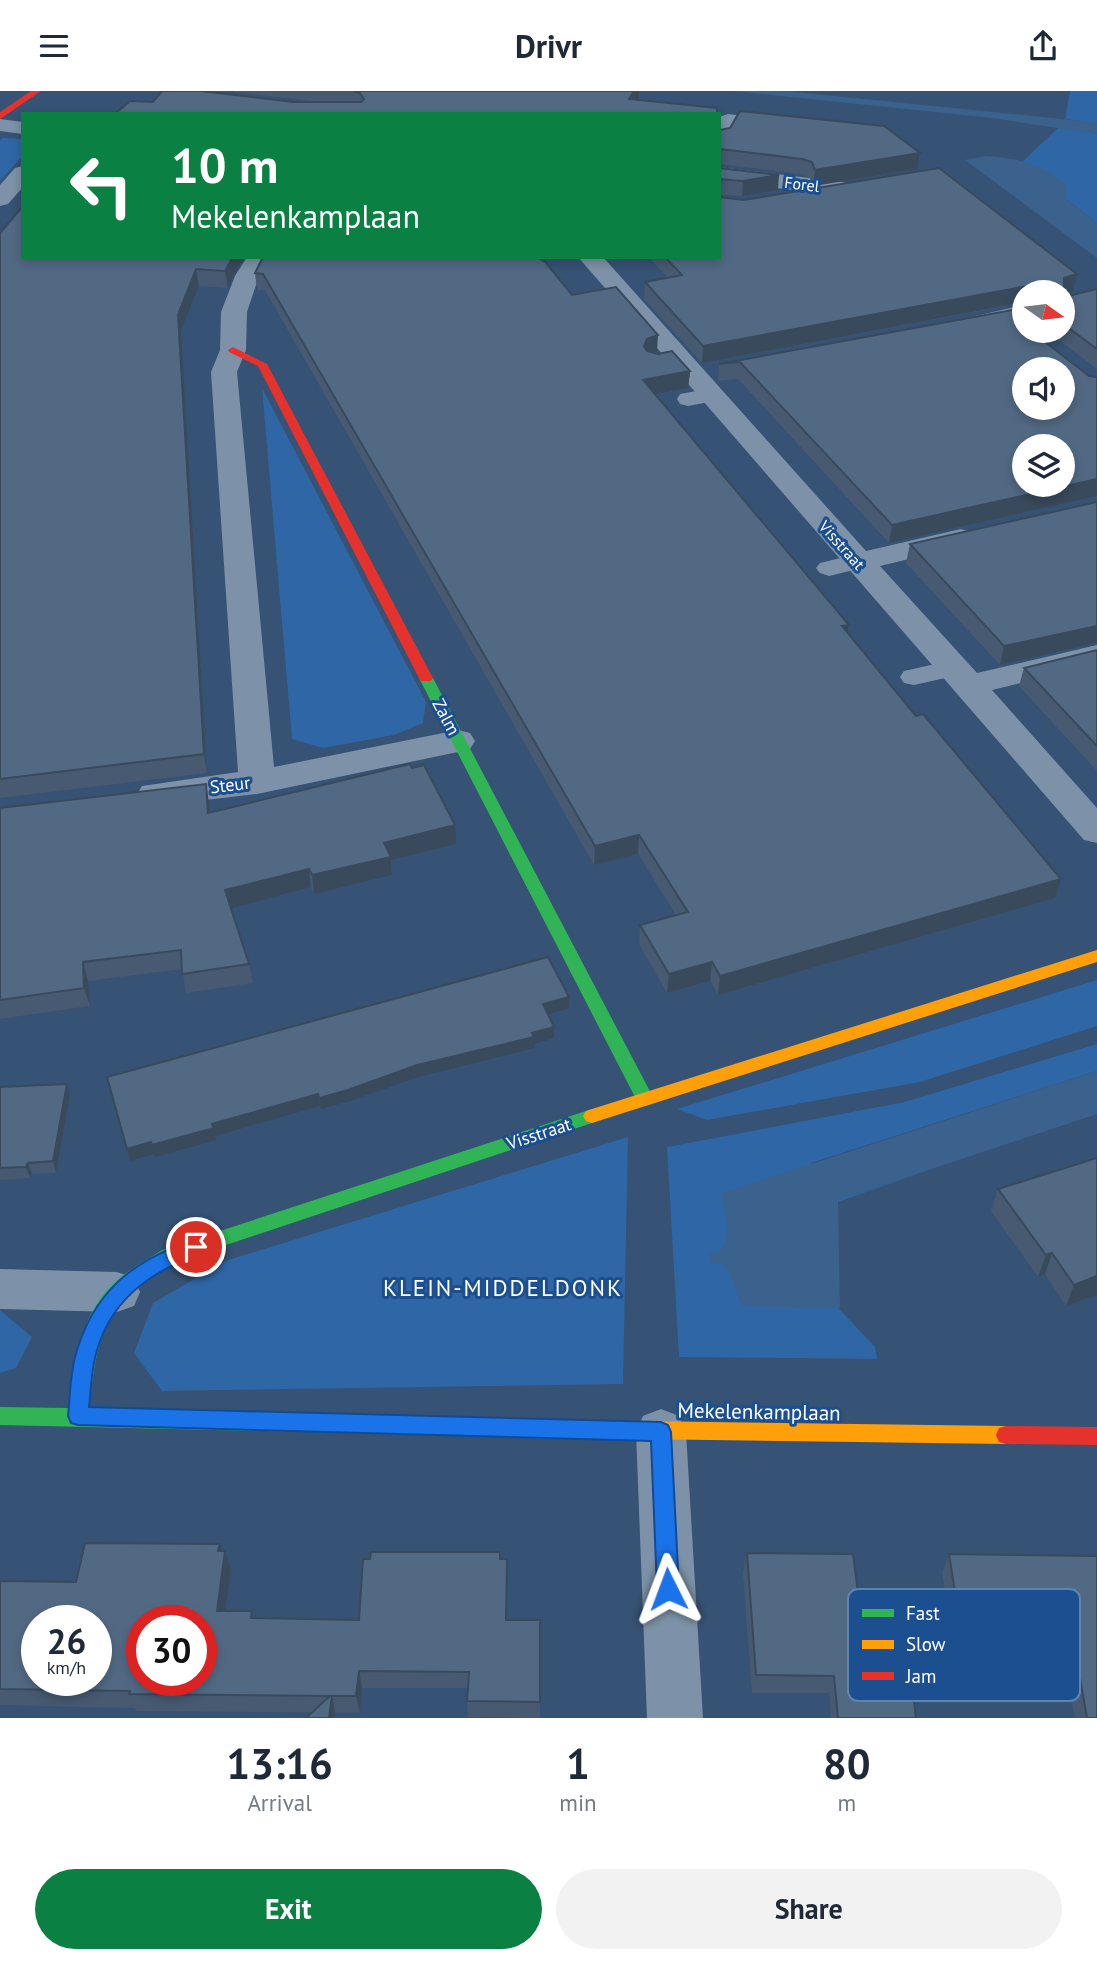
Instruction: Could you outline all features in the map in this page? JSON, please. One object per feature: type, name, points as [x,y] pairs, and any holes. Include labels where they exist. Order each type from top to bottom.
[{"type":"street","points":[[0,116],[37,91]]},
{"type":"street","points":[[0,125],[21,128]]},
{"type":"street","name":"Forel","points":[[721,174],[842,189]]},
{"type":"street","points":[[0,199],[21,175]]},
{"type":"street","name":"Forel","points":[[767,202],[867,186]]},
{"type":"street","points":[[257,782],[224,372],[233,350],[234,312],[247,276],[258,259]]},
{"type":"street","name":"Visstraat","points":[[592,259],[691,376],[843,565],[960,677],[1097,831]]},
{"type":"street","points":[[940,330],[1012,326]]},
{"type":"street","name":"Zalm","points":[[233,350],[262,364],[645,1099]]},
{"type":"street","points":[[843,565],[990,531]]},
{"type":"street","points":[[960,677],[1097,655]]},
{"type":"street","name":"Steur","points":[[122,798],[257,782],[458,741]]},
{"type":"street","name":"Visstraat","points":[[78,1416],[85,1357],[103,1314],[117,1292],[169,1256],[645,1099],[1097,957]]},
{"type":"street","points":[[0,1289],[117,1292]]},
{"type":"street","name":"Mekelenkamplaan","points":[[0,1416],[661,1432],[1097,1436]]},
{"type":"street","points":[[661,1432],[675,1718]]},
{"type":"lane","points":[[914,677],[960,677]]},
{"type":"shaded area","points":[[733,91],[785,91],[1092,122],[1097,123],[1097,134],[992,118]]},
{"type":"shaded area","points":[[1070,91],[1097,91],[1097,123],[1065,119]]},
{"type":"shaded area","points":[[1059,127],[1097,134],[1097,223],[1023,161]]},
{"type":"shaded area","points":[[21,139],[21,157],[0,181],[0,140]]},
{"type":"shaded area","points":[[986,156],[1030,163],[1049,172],[1067,186],[1066,199],[1097,223],[1097,258],[965,160]]},
{"type":"shaded area","points":[[262,388],[426,702],[423,723],[394,735],[323,748],[292,739]]},
{"type":"shaded area","points":[[1097,980],[1097,1026],[920,1082],[707,1120],[677,1109]]},
{"type":"shaded area","points":[[1097,1044],[1097,1071],[811,1163],[838,1200],[938,1167],[763,1228],[875,1347],[877,1359],[679,1357],[667,1147],[905,1102]]},
{"type":"shaded area","points":[[1097,1071],[1097,1114],[838,1200],[840,1308],[742,1306],[729,1271],[723,1264],[709,1263],[709,1253],[718,1253],[726,1240],[727,1225],[722,1193]]},
{"type":"shaded area","points":[[628,1137],[623,1384],[162,1391],[134,1353],[153,1303],[225,1261]]},
{"type":"shaded area","points":[[0,1310],[32,1337],[16,1368],[0,1373]]},
{"type":"building","points":[[162,91],[201,91],[293,102],[361,102],[364,99],[360,93],[353,91],[634,91],[629,99],[717,108],[717,112],[117,112],[130,101],[153,102]]},
{"type":"building","points":[[740,111],[884,126],[920,153],[815,170],[812,162],[802,159],[721,149],[721,130],[730,128]]},
{"type":"building","points":[[721,168],[779,175],[743,181],[721,179]]},
{"type":"building","points":[[939,168],[1077,274],[1064,280],[1012,280],[1012,289],[703,346],[645,282],[682,275],[667,259],[721,259],[721,197],[744,200]]},
{"type":"building","points":[[21,208],[21,259],[232,259],[225,271],[196,269],[178,315],[204,754],[0,779],[0,233]]},
{"type":"building","points":[[262,259],[540,259],[572,295],[616,287],[658,335],[647,339],[644,346],[647,351],[658,354],[672,351],[690,371],[643,380],[849,625],[842,626],[916,716],[923,714],[1061,879],[720,976],[712,962],[669,974],[640,925],[688,912],[639,835],[595,846],[263,274],[255,273]]},
{"type":"building","points":[[1097,289],[1097,349],[1075,333],[1075,294]]},
{"type":"building","points":[[1012,310],[1012,343],[1046,343],[1065,357],[1012,357],[1012,420],[1075,420],[1075,365],[1089,376],[1097,377],[1097,479],[1075,484],[1075,434],[1012,434],[1012,497],[1017,497],[892,525],[740,362],[719,364]]},
{"type":"building","points":[[1097,502],[1097,626],[1004,646],[910,544]]},
{"type":"building","points":[[1097,650],[1097,746],[1024,668]]},
{"type":"building","points":[[410,764],[412,768],[424,765],[455,825],[384,843],[391,857],[312,875],[309,869],[225,890],[249,964],[182,974],[181,950],[83,962],[84,988],[0,1000],[0,808],[206,784],[208,813]]},
{"type":"building","points":[[548,957],[569,997],[543,1004],[554,1027],[532,1033],[534,1037],[417,1065],[348,1090],[319,1098],[318,1094],[212,1124],[214,1128],[127,1149],[107,1077]]},
{"type":"building","points":[[67,1084],[53,1161],[28,1163],[26,1167],[0,1168],[0,1087]]},
{"type":"building","points":[[1097,1158],[1097,1276],[1074,1285],[1052,1253],[1046,1255],[998,1189]]},
{"type":"building","points":[[85,1543],[220,1544],[218,1551],[225,1551],[217,1611],[217,1605],[126,1605],[126,1691],[112,1691],[112,1605],[21,1605],[21,1689],[0,1689],[0,1581],[76,1582]]},
{"type":"building","points":[[371,1552],[500,1552],[500,1559],[507,1559],[506,1620],[540,1620],[540,1702],[467,1701],[469,1672],[359,1671],[356,1696],[332,1696],[329,1718],[306,1718],[330,1696],[217,1695],[217,1611],[252,1611],[251,1618],[359,1620],[363,1559],[370,1559]]},
{"type":"building","points":[[747,1553],[853,1554],[858,1589],[848,1589],[848,1701],[914,1701],[916,1718],[838,1718],[834,1676],[756,1675]]},
{"type":"building","points":[[949,1554],[1097,1556],[1097,1718],[1087,1718],[1080,1678],[1080,1589],[955,1589]]},
{"type":"traffic: fast","points":[[426,678],[645,1099]]},
{"type":"traffic: fast","points":[[78,1416],[88,1348],[100,1316],[125,1284],[169,1256],[592,1116]]},
{"type":"traffic: fast","points":[[0,1416],[566,1429]]},
{"type":"traffic: slow","points":[[592,1116],[1097,956]]},
{"type":"traffic: slow","points":[[566,1429],[1006,1435]]},
{"type":"traffic: jam","points":[[0,116],[37,91]]},
{"type":"traffic: jam","points":[[233,350],[262,364],[426,678]]},
{"type":"traffic: jam","points":[[1006,1435],[1097,1436]]},
{"type":"district","name":"KLEIN-MIDDELDONK","points":[[503,1288]]},
{"type":"route","points":[[196,1247],[169,1256],[117,1292],[103,1314],[85,1357],[78,1416],[661,1432],[668,1589]]}]
